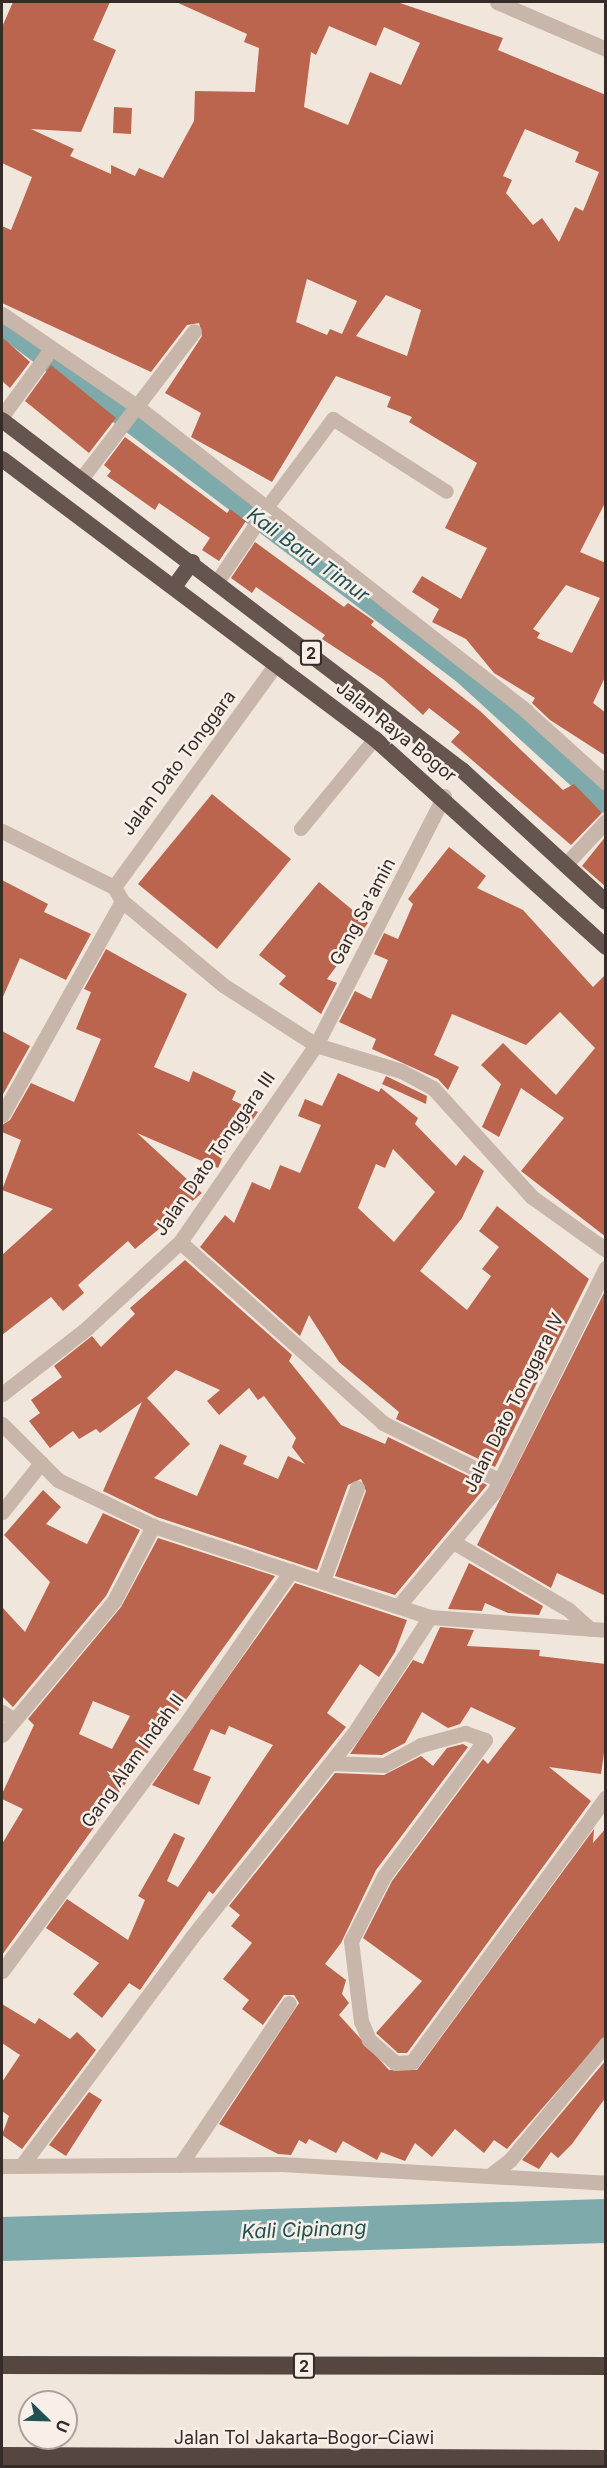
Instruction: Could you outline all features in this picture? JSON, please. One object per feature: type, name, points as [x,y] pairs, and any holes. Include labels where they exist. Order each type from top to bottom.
[{"type":"highway","name":"Jalan Raya Bogor","points":[[2,418],[218,580],[462,770],[606,902]]},
{"type":"highway","name":"Jalan Raya Bogor","points":[[2,459],[277,663],[375,739],[444,796],[606,947]]},
{"type":"highway","points":[[174,587],[192,562]]},
{"type":"highway","name":"2","points":[[2,2365],[606,2366]]},
{"type":"highway","name":"Jalan Tol Jakarta–Bogor–Ciawi","points":[[2,2456],[290,2461],[606,2459]]},
{"type":"highway","points":[[249,2466],[290,2461]]},
{"type":"street","points":[[497,2],[604,44]]},
{"type":"street","points":[[2,314],[47,354],[266,511],[526,711],[606,783]]},
{"type":"street","points":[[81,479],[128,414],[194,332]]},
{"type":"street","points":[[2,418],[47,354]]},
{"type":"street","points":[[218,580],[266,511]]},
{"type":"street","name":"Jalan Dato Tonggara","points":[[114,887],[277,663]]},
{"type":"street","name":"Gang Sa'amin","points":[[316,1045],[444,796]]},
{"type":"street","points":[[565,865],[606,821]]},
{"type":"street","points":[[2,831],[114,887],[122,901],[223,985],[316,1045],[401,1071],[433,1088],[532,1197],[606,1250]]},
{"type":"street","points":[[2,1115],[122,901]]},
{"type":"street","name":"Jalan Dato Tonggara III","points":[[2,1394],[87,1328],[180,1242],[316,1045]]},
{"type":"street","points":[[180,1242],[383,1424],[499,1480]]},
{"type":"street","name":"Jalan Dato Tonggara IV","points":[[400,1605],[455,1543],[499,1480],[606,1267]]},
{"type":"street","points":[[2,1424],[41,1463],[101,1505],[153,1526],[291,1571],[324,1578],[430,1617],[598,1630]]},
{"type":"street","points":[[2,1512],[41,1463]]},
{"type":"street","points":[[324,1578],[357,1488]]},
{"type":"street","points":[[2,1735],[8,1716],[114,1601],[153,1526]]},
{"type":"street","points":[[455,1543],[569,1610],[598,1630]]},
{"type":"street","name":"Gang Alam Indah II","points":[[2,1971],[182,1729],[291,1571]]},
{"type":"street","points":[[22,2165],[191,1938],[331,1763],[430,1617]]},
{"type":"street","points":[[331,1763],[384,1765],[422,1745],[465,1733],[485,1740],[384,1876],[351,1941],[361,2021],[369,2040],[395,2063],[412,2062],[605,1800]]},
{"type":"street","points":[[180,2165],[289,2003]]},
{"type":"street","points":[[489,2176],[510,2160],[606,2044]]},
{"type":"street","points":[[2,2166],[281,2164],[606,2183]]},
{"type":"lane","points":[[266,511],[333,419],[447,492]]},
{"type":"lane","points":[[301,829],[375,739]]},
{"type":"building","points":[[13,2],[110,2],[93,40],[116,50],[81,132],[31,129],[74,149],[70,156],[111,174],[111,165],[135,176],[139,168],[163,178],[194,121],[195,91],[255,92],[259,48],[244,42],[247,34],[176,2],[397,2],[503,38],[498,50],[606,95],[606,501],[580,552],[606,563],[606,675],[593,703],[606,713],[606,756],[550,720],[532,703],[535,698],[494,673],[466,639],[432,622],[439,609],[412,592],[422,576],[461,599],[487,548],[445,528],[477,463],[409,422],[412,417],[387,407],[391,397],[336,376],[272,482],[191,437],[201,413],[165,393],[202,336],[199,323],[187,325],[151,372],[2,303],[2,226],[11,230],[32,177],[2,163],[2,27]],"holes":[[[329,26],[376,46],[384,27],[420,43],[401,85],[370,72],[348,125],[304,107],[311,52],[316,55]],[[525,129],[579,152],[575,162],[599,172],[583,211],[575,207],[559,242],[542,218],[533,225],[506,193],[512,180],[503,176]],[[307,279],[357,301],[342,334],[330,329],[327,335],[296,322]],[[386,295],[421,310],[407,356],[356,336]],[[566,585],[600,598],[572,653],[537,638],[540,633],[533,629]]]},
{"type":"building","points":[[114,107],[132,108],[131,134],[113,133]]},
{"type":"building","points":[[2,337],[30,362],[10,388],[2,381]]},
{"type":"building","points":[[51,365],[116,418],[89,453],[25,401]]},
{"type":"building","points":[[125,437],[227,513],[230,509],[246,521],[219,561],[202,550],[210,538],[159,503],[155,510],[107,476],[111,471],[104,465]]},
{"type":"building","points":[[255,542],[344,607],[348,603],[374,621],[371,625],[480,711],[563,790],[574,784],[602,813],[571,845],[451,742],[460,732],[429,708],[423,715],[383,679],[322,639],[325,635],[256,587],[252,593],[231,578]]},
{"type":"building","points":[[212,794],[291,859],[217,949],[138,884]]},
{"type":"building","points":[[606,836],[606,887],[582,866]]},
{"type":"building","points":[[449,847],[486,876],[477,888],[523,910],[593,987],[606,974],[606,1237],[521,1171],[564,1118],[521,1088],[499,1137],[482,1127],[501,1084],[481,1065],[503,1043],[556,1095],[595,1048],[560,1012],[526,1045],[452,1014],[434,1055],[459,1067],[448,1090],[438,1079],[372,1049],[376,1039],[339,1022],[355,991],[371,999],[388,960],[374,954],[384,933],[398,939],[413,904],[408,899]]},
{"type":"building","points":[[2,880],[48,904],[44,912],[91,934],[66,980],[20,958],[2,999]]},
{"type":"building","points":[[319,882],[368,923],[327,979],[337,983],[321,1014],[279,984],[286,976],[259,955]]},
{"type":"building","points":[[106,949],[187,994],[154,1067],[189,1082],[193,1071],[236,1091],[232,1100],[258,1112],[242,1135],[234,1131],[218,1168],[137,1133],[202,1193],[135,1249],[128,1241],[78,1285],[84,1293],[63,1311],[51,1297],[2,1335],[2,1255],[53,1209],[2,1190],[21,1140],[2,1132],[2,1125],[10,1120],[31,1083],[74,1102],[101,1039],[76,1029],[91,992],[84,989]]},
{"type":"building","points":[[2,1031],[30,1046],[2,1096]]},
{"type":"building","points":[[338,1073],[379,1092],[381,1088],[418,1118],[415,1124],[456,1166],[464,1155],[484,1171],[462,1218],[420,1271],[467,1310],[491,1276],[482,1269],[499,1247],[479,1231],[497,1206],[589,1279],[495,1467],[396,1419],[399,1412],[339,1362],[309,1315],[300,1336],[200,1247],[225,1215],[234,1223],[252,1182],[270,1190],[280,1165],[300,1173],[321,1125],[298,1116],[305,1099],[322,1106]],"holes":[[[393,1149],[435,1192],[394,1242],[358,1208],[376,1164],[385,1168]]]},
{"type":"building","points":[[386,1076],[427,1096],[426,1104],[382,1084]]},
{"type":"building","points":[[185,1260],[292,1355],[289,1361],[341,1425],[385,1444],[388,1437],[487,1485],[395,1595],[335,1576],[366,1491],[361,1479],[348,1485],[317,1570],[157,1517],[103,1491],[142,1402],[100,1433],[96,1429],[79,1439],[73,1431],[50,1448],[29,1421],[40,1413],[31,1400],[62,1377],[54,1366],[92,1336],[101,1347],[135,1314],[130,1308]],"holes":[[[176,1370],[220,1390],[207,1401],[219,1415],[249,1388],[258,1400],[264,1396],[296,1438],[292,1447],[305,1464],[288,1456],[278,1479],[243,1464],[247,1456],[220,1444],[197,1496],[154,1478],[190,1444],[147,1398]]]},
{"type":"building","points":[[605,1291],[606,1596],[557,1573],[551,1588],[477,1545]]},
{"type":"building","points":[[43,1490],[61,1507],[46,1524],[87,1544],[103,1513],[140,1530],[106,1596],[13,1707],[2,1696],[2,1607],[25,1632],[50,1582],[4,1535]]},
{"type":"building","points":[[158,1538],[275,1576],[2,1955],[2,1844],[23,1809],[2,1799],[2,1794],[34,1725],[28,1719],[121,1607]],"holes":[[[93,1701],[130,1716],[112,1749],[79,1734]]]},
{"type":"building","points":[[469,1563],[543,1606],[539,1615],[508,1613],[485,1603],[482,1611],[448,1609]]},
{"type":"building","points":[[295,1583],[407,1620],[395,1652],[379,1677],[360,1664],[327,1713],[346,1727],[213,1894],[209,1891],[140,1990],[129,1983],[102,2018],[73,1994],[99,1963],[46,1928],[67,1899],[128,1940],[145,1900],[138,1896],[174,1833],[185,1838],[167,1881],[178,1887],[273,1745],[229,1726],[225,1735],[211,1729],[193,1770],[211,1777],[199,1805],[152,1785]]},
{"type":"building","points":[[440,1627],[474,1630],[467,1646],[540,1650],[539,1656],[606,1664],[604,1753],[601,1774],[549,1767],[591,1801],[407,2053],[398,2053],[376,2033],[422,1981],[363,1938],[392,1881],[483,1759],[488,1764],[516,1728],[471,1707],[460,1724],[448,1728],[422,1712],[405,1743],[382,1755],[350,1754],[413,1660],[423,1664]]},
{"type":"building","points":[[463,1744],[468,1747],[376,1870],[341,1943],[325,1964],[346,1980],[342,1994],[349,2003],[339,2015],[389,2070],[417,2070],[594,1829],[593,1843],[606,1828],[606,2035],[507,2149],[494,2140],[484,2153],[455,2129],[432,2157],[415,2143],[405,2161],[381,2152],[377,2160],[343,2141],[336,2153],[309,2139],[306,2144],[299,2140],[291,2155],[278,2154],[219,2124],[299,2003],[294,1995],[284,1995],[263,2025],[242,2009],[249,2000],[223,1979],[252,1943],[231,1926],[240,1915],[229,1906],[335,1773],[384,1775],[421,1756],[433,1766],[447,1748]]},
{"type":"building","points":[[2,2004],[35,2024],[39,2018],[70,2039],[77,2032],[96,2050],[22,2149],[2,2135],[9,2116],[2,2111],[2,2082],[20,2055],[2,2043]]},
{"type":"building","points":[[606,2060],[606,2097],[572,2144],[558,2158],[551,2152],[539,2169],[522,2160]]},
{"type":"building","points":[[89,2092],[102,2100],[66,2156],[49,2145]]},
{"type":"waterway","name":"Kali Baru Timur","points":[[2,322],[463,670],[606,800]]},
{"type":"waterway","name":"Kali Cipinang","points":[[2,2239],[606,2221]]}]
